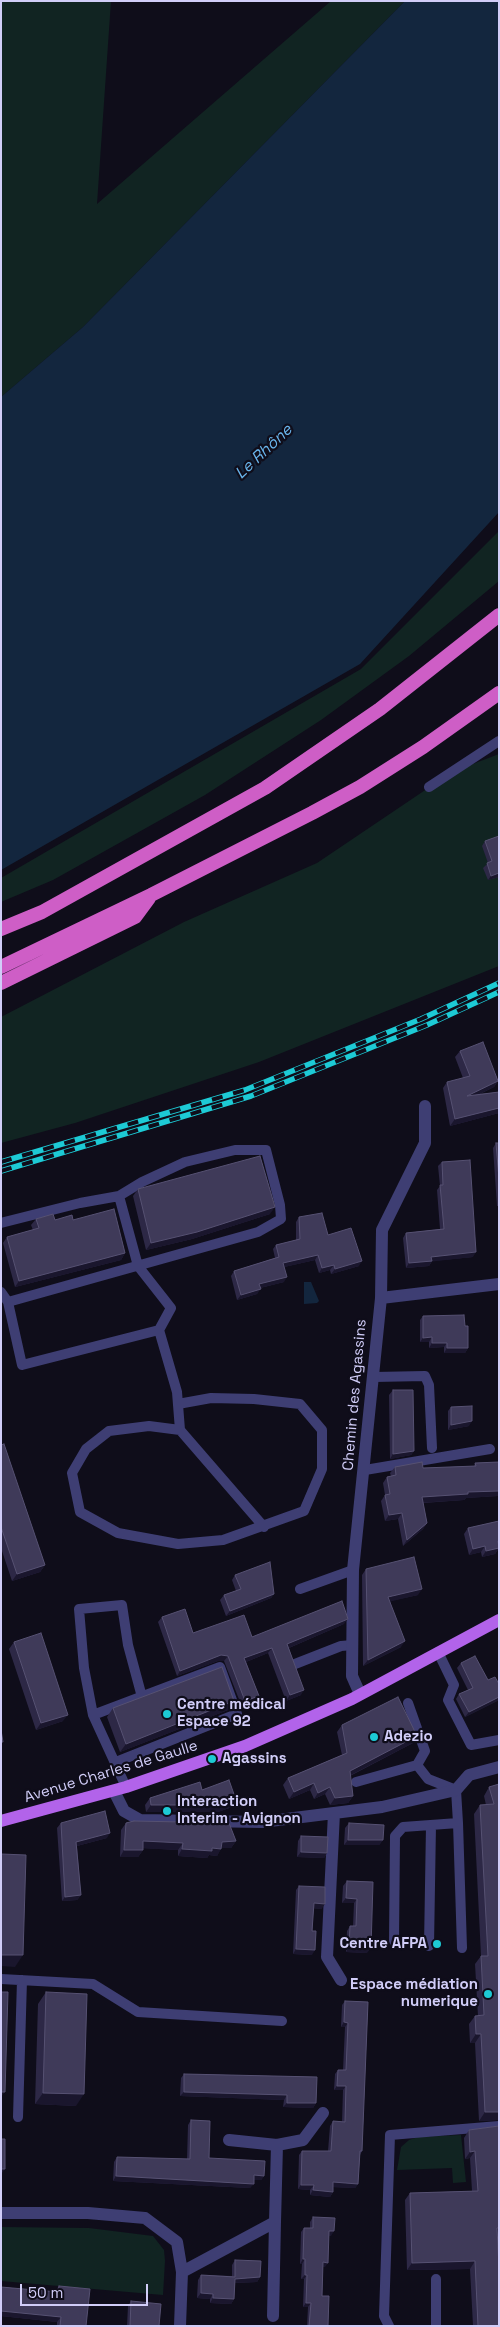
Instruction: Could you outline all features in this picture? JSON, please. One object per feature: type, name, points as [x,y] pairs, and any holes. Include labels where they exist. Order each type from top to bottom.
[{"type":"highway","points":[[1,929],[42,912],[265,788],[380,709],[499,615]]},
{"type":"highway","points":[[1,967],[151,896],[360,787],[423,747],[499,693]]},
{"type":"highway","points":[[1,983],[135,917],[151,896]]},
{"type":"main road","name":"Avenue Charles de Gaulle","points":[[1,1821],[114,1791],[246,1746],[360,1694],[499,1620]]},
{"type":"street","name":"Chemin des Agassins","points":[[360,1694],[352,1676],[353,1570],[365,1470],[381,1298],[382,1230],[425,1142],[425,1106]]},
{"type":"street","points":[[381,1298],[499,1284]]},
{"type":"street","points":[[114,1791],[124,1811],[129,1816],[140,1820],[262,1822],[382,1807],[456,1790],[469,1776],[499,1767]]},
{"type":"street","points":[[334,1813],[327,1958],[341,1980]]},
{"type":"street","points":[[229,2140],[277,2144],[303,2140],[323,2112]]},
{"type":"street","points":[[272,2316],[277,2144]]},
{"type":"street","points":[[1,2212],[88,2214],[145,2218],[177,2242],[182,2272],[180,2326]]},
{"type":"street","points":[[182,2272],[275,2222]]},
{"type":"lane","points":[[429,787],[499,741]]},
{"type":"lane","points":[[1,1223],[80,1203],[119,1196],[142,1182],[185,1162],[235,1150],[266,1150],[280,1205],[281,1219],[258,1232],[8,1302]]},
{"type":"lane","points":[[119,1196],[138,1266],[171,1308],[159,1330],[177,1392],[180,1430],[264,1527]]},
{"type":"lane","points":[[1,1292],[8,1302],[22,1365],[159,1330]]},
{"type":"lane","points":[[374,1377],[424,1376],[429,1385],[432,1448]]},
{"type":"lane","points":[[178,1404],[211,1398],[254,1399],[300,1404],[322,1430],[322,1469],[304,1511],[264,1527],[223,1540],[178,1544],[118,1533],[80,1512],[72,1473],[86,1449],[109,1431],[149,1426],[180,1430]]},
{"type":"lane","points":[[365,1470],[490,1449]]},
{"type":"lane","points":[[300,1589],[353,1570]]},
{"type":"lane","points":[[126,1787],[94,1715],[84,1668],[79,1609],[122,1605],[128,1645],[142,1697]]},
{"type":"lane","points":[[295,1664],[341,1646],[353,1645]]},
{"type":"lane","points":[[438,1652],[454,1684],[448,1700],[471,1745],[499,1740]]},
{"type":"lane","points":[[94,1715],[220,1667],[237,1714],[116,1762]]},
{"type":"lane","points":[[356,1782],[417,1765],[425,1751],[408,1703]]},
{"type":"lane","points":[[417,1765],[428,1779],[456,1790],[462,1948]]},
{"type":"lane","points":[[394,1941],[395,1836],[403,1827],[458,1823]]},
{"type":"lane","points":[[429,1946],[431,1825]]},
{"type":"lane","points":[[1,1979],[93,1984],[138,2012],[282,2020]]},
{"type":"lane","points":[[18,2116],[22,1980]]},
{"type":"lane","points":[[388,2326],[384,2316],[390,2135],[499,2126]]},
{"type":"lane","points":[[436,2280],[436,2326]]},
{"type":"green space","points":[[1,1],[111,1],[97,204],[331,1],[405,1],[83,327],[1,397]]},
{"type":"green space","points":[[499,531],[499,581],[409,656],[321,720],[205,795],[53,880],[1,902],[1,878],[361,669]]},
{"type":"green space","points":[[499,754],[499,966],[259,1062],[75,1123],[1,1143],[1,1017],[184,922],[317,863],[452,772]]},
{"type":"green space","points":[[461,2135],[466,2182],[453,2183],[452,2168],[397,2170],[401,2147],[409,2140],[418,2137]]},
{"type":"green space","points":[[1,2227],[89,2228],[153,2236],[164,2250],[163,2295],[1,2281]]},
{"type":"water","name":"Le Rhône","points":[[405,1],[499,1],[499,512],[360,664],[1,870],[1,397],[83,327]]},
{"type":"water","points":[[304,1282],[311,1282],[319,1301],[317,1303],[304,1304]]},
{"type":"building","points":[[499,836],[499,873],[491,876],[487,863],[492,861],[485,841]]},
{"type":"building","points":[[483,1042],[498,1081],[467,1096],[499,1092],[499,1108],[455,1119],[447,1082],[470,1076],[460,1051]]},
{"type":"building","points":[[496,1143],[499,1143],[499,1179]]},
{"type":"building","points":[[260,1156],[275,1207],[197,1232],[151,1243],[138,1189]]},
{"type":"building","points":[[470,1160],[476,1252],[431,1257],[432,1261],[409,1263],[406,1233],[444,1229],[440,1185],[443,1185],[442,1162]]},
{"type":"building","points":[[114,1209],[125,1253],[19,1281],[7,1237],[39,1228],[36,1219],[53,1214],[55,1220],[72,1215],[73,1220]]},
{"type":"building","points":[[322,1213],[328,1235],[351,1228],[362,1261],[335,1269],[334,1265],[322,1268],[318,1255],[283,1263],[287,1277],[259,1284],[261,1289],[241,1295],[234,1271],[279,1257],[276,1245],[300,1239],[299,1217]]},
{"type":"building","points":[[464,1315],[465,1326],[468,1326],[468,1348],[447,1348],[447,1343],[432,1343],[432,1337],[423,1338],[423,1316]]},
{"type":"building","points":[[393,1390],[413,1390],[414,1451],[393,1454]]},
{"type":"building","points":[[472,1406],[472,1421],[451,1425],[451,1407]]},
{"type":"building","points":[[4,1444],[45,1565],[17,1574],[1,1527],[1,1445]]},
{"type":"building","points":[[422,1462],[423,1468],[476,1466],[475,1463],[499,1462],[499,1491],[422,1497],[427,1523],[407,1540],[402,1513],[389,1515],[385,1495],[390,1494],[387,1477],[396,1475],[395,1467]]},
{"type":"building","points":[[499,1521],[499,1548],[486,1551],[485,1546],[473,1549],[468,1528]]},
{"type":"building","points":[[414,1557],[422,1589],[388,1597],[405,1641],[368,1660],[366,1569]]},
{"type":"building","points":[[270,1562],[274,1594],[230,1611],[224,1595],[241,1589],[235,1575]]},
{"type":"building","points":[[342,1601],[348,1619],[287,1644],[304,1690],[290,1695],[272,1648],[244,1658],[259,1696],[245,1701],[228,1656],[221,1655],[180,1671],[162,1617],[185,1609],[193,1633],[244,1615],[252,1637]]},
{"type":"building","points":[[41,1633],[68,1715],[41,1723],[14,1642]]},
{"type":"building","points":[[475,1656],[488,1680],[495,1677],[499,1684],[499,1697],[469,1712],[459,1694],[473,1688],[461,1663]]},
{"type":"building","name":"Centre médical Espace 92","points":[[222,1667],[234,1701],[126,1744],[113,1708]]},
{"type":"building","points":[[398,1697],[417,1736],[350,1771],[353,1796],[335,1798],[330,1787],[318,1793],[314,1783],[294,1792],[288,1778],[347,1753],[342,1725]]},
{"type":"building","points":[[229,1780],[236,1800],[222,1805],[151,1805],[150,1798],[200,1782],[202,1790]]},
{"type":"building","name":"Espace médiation numerique","points":[[499,1784],[499,2112],[485,2112],[481,2034],[476,2034],[475,2016],[484,2015],[481,1956],[488,1956],[480,1805],[494,1804],[489,1787]]},
{"type":"building","points":[[105,1811],[110,1833],[76,1842],[81,1895],[65,1897],[61,1823]]},
{"type":"building","points":[[134,1821],[229,1823],[236,1841],[222,1842],[221,1849],[212,1848],[212,1851],[182,1849],[183,1843],[143,1841],[143,1850],[124,1850],[126,1823]]},
{"type":"building","points":[[349,1823],[384,1825],[383,1840],[348,1840]]},
{"type":"building","points":[[301,1836],[328,1837],[327,1853],[301,1852]]},
{"type":"building","points":[[1,1854],[26,1855],[23,1955],[1,1955]]},
{"type":"building","points":[[347,1881],[373,1882],[371,1948],[349,1947],[350,1926],[356,1926],[357,1899],[346,1898]]},
{"type":"building","points":[[299,1886],[325,1887],[325,1904],[314,1903],[312,1931],[316,1931],[315,1950],[296,1949]]},
{"type":"building","points":[[1,1992],[8,1992],[5,2092],[1,2092]]},
{"type":"building","points":[[46,1992],[87,1994],[84,2094],[43,2093]]},
{"type":"building","points":[[345,2001],[368,2002],[362,2151],[360,2151],[358,2184],[333,2182],[333,2192],[313,2190],[314,2185],[301,2185],[302,2151],[331,2151],[333,2121],[345,2122],[346,2086],[337,2086],[338,2070],[346,2070],[348,2023],[344,2022]]},
{"type":"building","points":[[184,2074],[317,2077],[316,2103],[287,2103],[287,2095],[184,2092]]},
{"type":"building","points":[[191,2120],[210,2121],[209,2158],[265,2161],[264,2176],[254,2175],[254,2184],[116,2176],[117,2157],[190,2159]]},
{"type":"building","points":[[499,2126],[499,2228],[497,2228],[499,2326],[478,2326],[475,2261],[412,2263],[410,2193],[478,2191],[475,2151],[470,2152],[469,2130]]},
{"type":"building","points":[[1,2139],[5,2139],[5,2169],[1,2169]]},
{"type":"building","points":[[313,2217],[335,2218],[334,2231],[329,2231],[328,2263],[323,2262],[322,2296],[329,2296],[328,2326],[309,2326],[311,2303],[306,2303],[307,2275],[305,2275],[305,2259],[303,2259],[304,2228],[313,2228]]},
{"type":"building","points":[[235,2260],[261,2261],[260,2277],[235,2279],[234,2299],[213,2298],[213,2294],[201,2293],[201,2275],[235,2277]]},
{"type":"building","points":[[59,2286],[90,2289],[86,2326],[60,2326],[61,2317],[1,2311],[1,2287],[58,2292]]},
{"type":"building","points":[[131,2301],[161,2304],[159,2326],[130,2326]]},
{"type":"railway","points":[[1,1162],[245,1090],[421,1019],[499,983]]},
{"type":"railway","points":[[1,1171],[251,1096],[427,1025],[499,992]]},
{"type":"place","name":"Centre médical Espace 92","points":[[167,1714]]},
{"type":"place","name":"Adezio","points":[[374,1737]]},
{"type":"place","name":"Agassins","points":[[212,1759]]},
{"type":"place","name":"Interaction Interim - Avignon","points":[[167,1811]]},
{"type":"place","name":"Centre AFPA","points":[[437,1944]]},
{"type":"place","name":"Espace médiation numerique","points":[[488,1994]]}]
